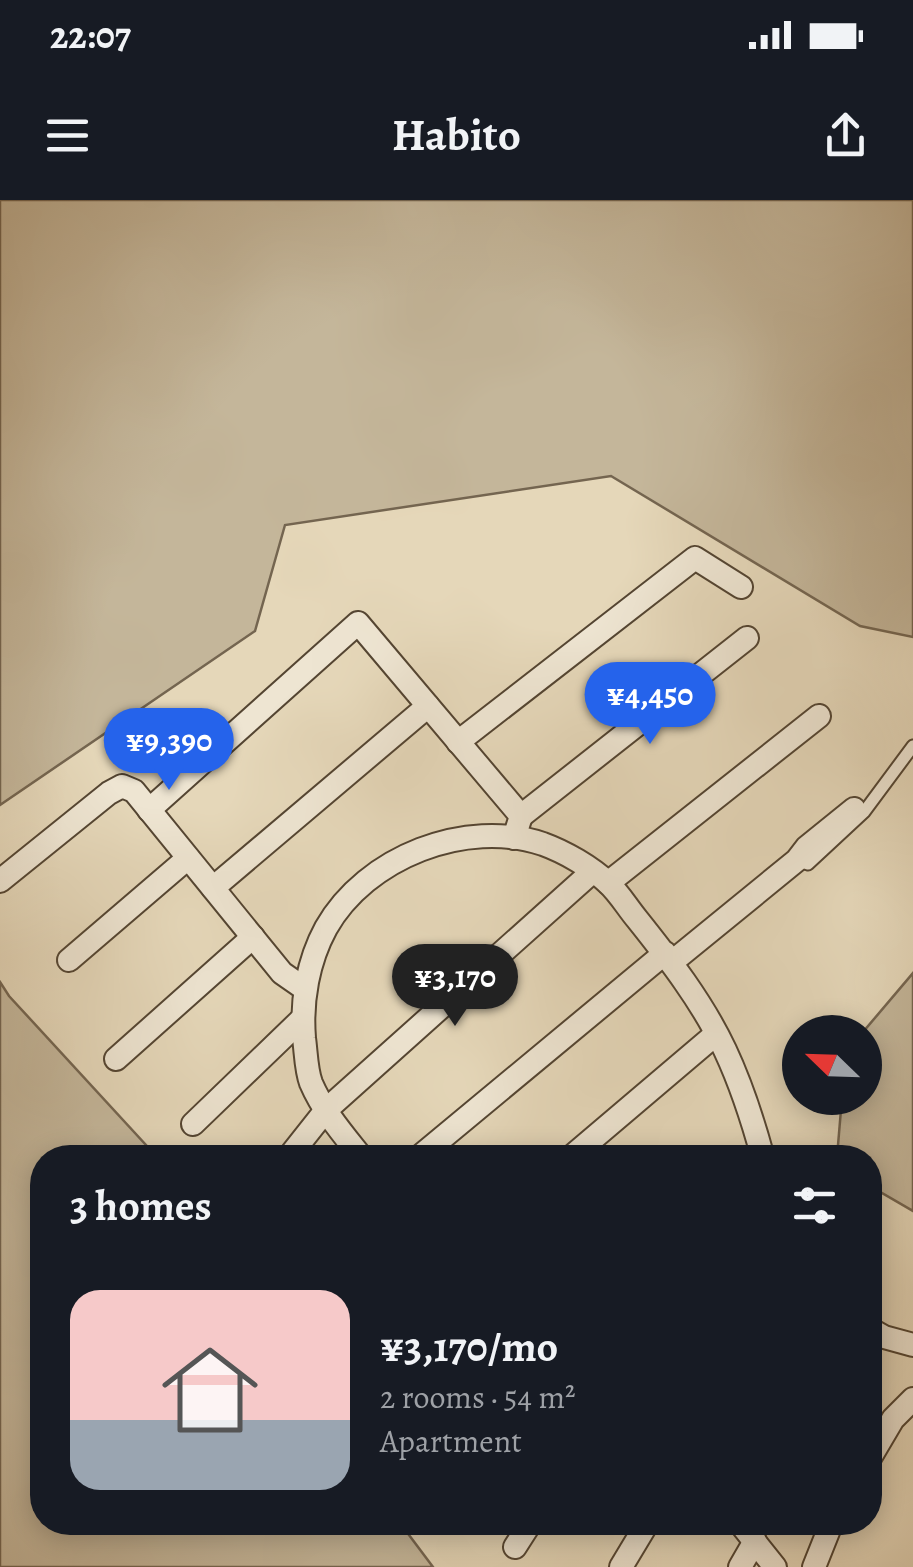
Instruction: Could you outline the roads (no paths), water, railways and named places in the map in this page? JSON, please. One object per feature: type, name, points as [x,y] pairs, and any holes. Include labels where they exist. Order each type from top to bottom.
[{"type":"street","points":[[458,742],[696,558],[741,587]]},
{"type":"street","points":[[149,810],[358,623],[458,742],[517,827],[600,877],[668,958],[725,1050],[754,1126],[754,1145]]},
{"type":"street","points":[[351,1145],[333,1123],[310,1080],[302,1018],[313,959],[341,906],[364,884],[420,850],[517,827],[746,638]]},
{"type":"street","points":[[212,888],[428,706]]},
{"type":"street","points":[[298,1145],[326,1110],[600,877],[819,716]]},
{"type":"street","points":[[0,881],[122,786],[134,791],[282,973],[306,989]]},
{"type":"street","points":[[434,1145],[797,860],[854,808]]},
{"type":"street","points":[[69,960],[188,858]]},
{"type":"street","points":[[116,1058],[253,937]]},
{"type":"street","points":[[193,1124],[302,1018]]},
{"type":"street","points":[[585,1145],[716,1034]]},
{"type":"street","points":[[882,1335],[913,1345]]},
{"type":"street","points":[[882,1437],[892,1419],[913,1399]]},
{"type":"street","points":[[515,1547],[523,1535]]},
{"type":"street","points":[[621,1567],[640,1535]]},
{"type":"street","points":[[750,1535],[775,1567]]},
{"type":"street","points":[[814,1567],[827,1535]]},
{"type":"street","points":[[740,1567],[755,1541]]},
{"type":"lane","points":[[797,860],[808,864],[856,821],[913,746]]}]
